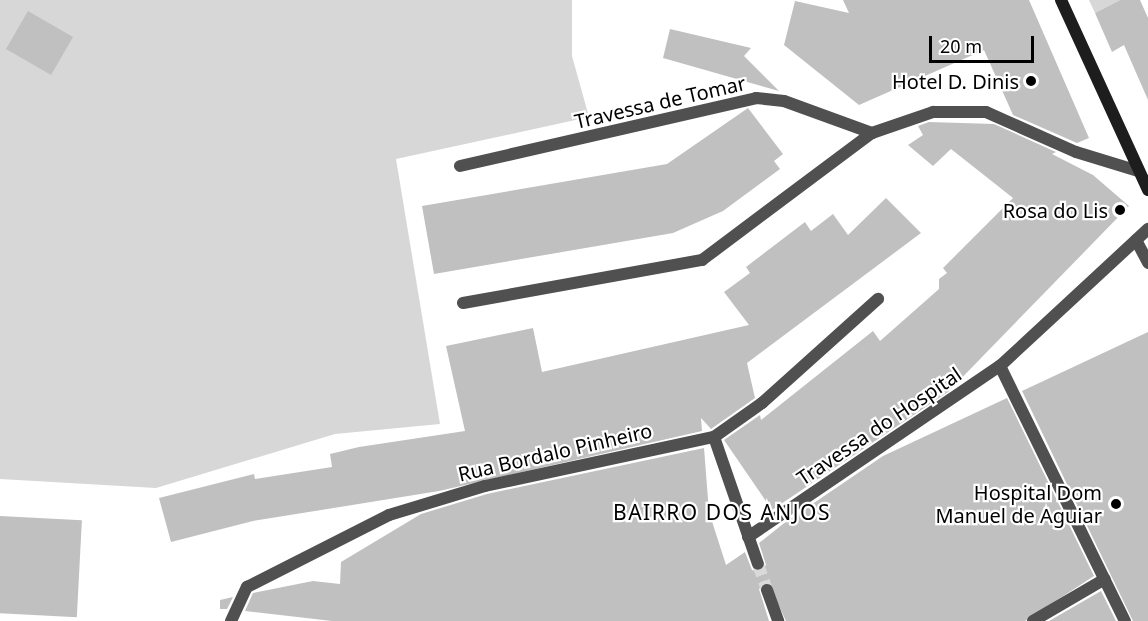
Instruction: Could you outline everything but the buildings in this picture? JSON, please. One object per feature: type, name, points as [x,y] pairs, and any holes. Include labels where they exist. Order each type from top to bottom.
[{"type":"main road","points":[[1061,0],[1148,190]]},
{"type":"street","name":"Travessa de Tomar","points":[[460,166],[756,98],[783,101],[872,132]]},
{"type":"street","points":[[463,303],[702,260],[872,132],[933,112],[986,112],[1138,171]]},
{"type":"street","name":"Travessa do Hospital","points":[[748,537],[1000,366],[1148,229]]},
{"type":"street","points":[[1136,240],[1148,263]]},
{"type":"street","name":"Rua Bordalo Pinheiro","points":[[231,621],[247,587],[389,515],[484,486],[714,437],[762,403],[878,299]]},
{"type":"street","points":[[1000,366],[1125,621]]},
{"type":"street","points":[[714,437],[758,564]]},
{"type":"street","points":[[1033,621],[1105,579]]},
{"type":"street","points":[[767,590],[778,621]]},
{"type":"shaded area","points":[[0,0],[572,0],[572,56],[589,117],[396,159],[440,424],[335,434],[156,488],[0,479]]},
{"type":"shaded area","points":[[1089,0],[1120,0],[1095,13]]},
{"type":"tunnel","points":[[758,564],[767,590]]},
{"type":"place","name":"Hotel D. Dinis","points":[[1031,81]]},
{"type":"place","name":"Rosa do Lis","points":[[1120,210]]},
{"type":"place","name":"Hospital Dom Manuel de Aguiar","points":[[1116,504]]},
{"type":"district","name":"BAIRRO DOS ANJOS","points":[[722,512]]}]
